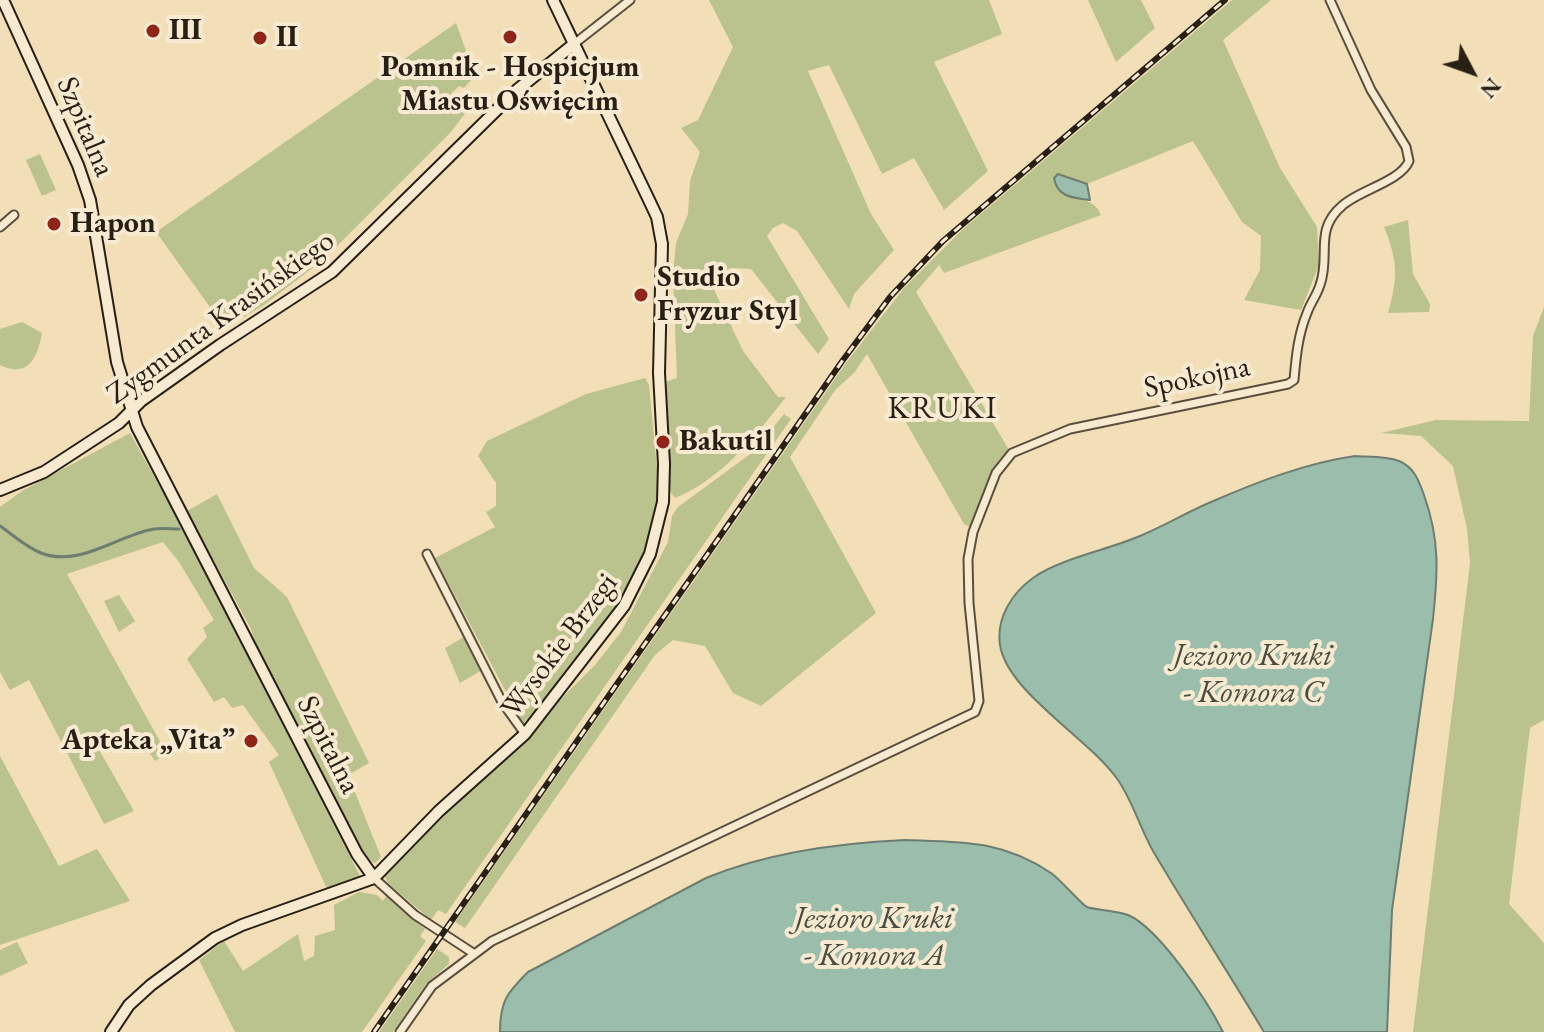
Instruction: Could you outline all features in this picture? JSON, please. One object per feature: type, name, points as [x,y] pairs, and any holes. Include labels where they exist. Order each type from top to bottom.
[{"type":"street","name":"Szpitalna","points":[[3,0],[78,165],[90,200],[117,362],[139,432],[357,854],[374,878],[415,915],[473,953]]},
{"type":"street","name":"Wysokie Brzegi","points":[[111,1032],[129,1005],[151,985],[215,938],[242,925],[374,878],[439,811],[525,734],[633,591],[653,547],[663,502],[664,464],[659,373],[660,231],[653,208],[553,0]]},
{"type":"street","name":"Zygmunta Krasińskiego","points":[[0,490],[44,472],[119,423],[131,410],[220,345],[332,272],[517,90],[630,0]]},
{"type":"street","name":"Spokojna","points":[[473,953],[502,935],[975,712],[979,701],[969,603],[968,559],[973,532],[996,473],[1012,453],[1070,429],[1288,384],[1294,380],[1299,341],[1324,266],[1322,245],[1326,226],[1343,205],[1402,172],[1409,161],[1406,147],[1371,90],[1330,0]]},
{"type":"street","points":[[0,227],[14,215]]},
{"type":"street","points":[[427,554],[502,702],[525,734]]},
{"type":"street","points":[[400,1032],[432,986],[473,953]]},
{"type":"green space","points":[[709,0],[989,0],[1002,34],[934,62],[988,171],[944,210],[914,158],[882,174],[829,65],[808,71],[871,214],[894,250],[854,294],[849,309],[797,231],[783,223],[773,228],[767,236],[829,339],[818,354],[751,269],[731,268],[709,279],[743,351],[778,397],[786,397],[723,468],[675,498],[669,490],[662,383],[677,378],[673,276],[676,243],[688,214],[690,181],[700,152],[681,128],[698,120],[733,47]]},
{"type":"green space","points":[[1088,0],[1141,0],[1155,28],[1116,62]]},
{"type":"green space","points":[[1232,0],[1271,0],[1223,40],[1280,168],[1317,227],[1319,265],[1301,310],[1244,300],[1260,270],[1261,236],[1242,222],[1193,141],[1087,184],[1057,174],[1054,178],[1062,193],[1090,202],[1101,215],[944,273],[939,265],[916,292],[1009,450],[993,469],[970,527],[964,524],[867,354],[854,373],[836,389],[790,457],[876,613],[761,706],[733,693],[705,646],[673,640],[655,655],[465,928],[455,922],[846,363],[904,288],[962,230]]},
{"type":"green space","points":[[456,23],[475,76],[464,88],[459,86],[450,95],[468,110],[450,133],[323,260],[264,305],[225,328],[156,232]]},
{"type":"green space","points":[[40,154],[56,190],[42,196],[26,160]]},
{"type":"green space","points":[[1408,220],[1413,274],[1430,304],[1429,312],[1388,313],[1395,270],[1384,227]]},
{"type":"green space","points":[[1544,307],[1544,720],[1530,728],[1509,904],[1544,943],[1544,1032],[1413,1032],[1470,563],[1467,529],[1453,466],[1421,436],[1381,433],[1436,420],[1529,421],[1533,336]]},
{"type":"green space","points":[[22,322],[42,333],[38,350],[25,367],[10,369],[0,365],[0,329]]},
{"type":"green space","points":[[645,378],[649,385],[662,521],[632,598],[523,724],[435,558],[495,527],[486,512],[496,506],[496,483],[478,456],[487,441],[586,394]]},
{"type":"green space","points":[[784,414],[791,419],[446,914],[438,910],[431,920],[388,883],[384,875],[595,665],[621,632],[668,542],[672,516],[678,507],[753,452]]},
{"type":"green space","points":[[130,433],[176,516],[361,878],[328,891],[269,762],[279,755],[243,705],[232,708],[224,697],[214,702],[187,659],[207,637],[203,628],[214,620],[179,562],[163,542],[67,574],[167,754],[155,761],[130,724],[98,748],[134,811],[104,824],[29,680],[10,690],[0,672],[0,507],[22,491]]},
{"type":"green space","points":[[217,494],[254,568],[287,597],[369,763],[348,775],[381,857],[375,863],[359,848],[258,652],[251,629],[187,511]]},
{"type":"green space","points":[[119,595],[135,621],[119,632],[104,601]]},
{"type":"green space","points":[[464,637],[482,670],[460,683],[445,648]]},
{"type":"green space","points":[[0,756],[59,866],[97,849],[130,901],[0,945]]},
{"type":"green space","points":[[359,892],[377,895],[383,901],[386,896],[425,929],[420,936],[426,941],[362,1032],[235,1032],[199,960],[224,941],[243,971],[298,934],[304,961],[314,956],[315,936],[335,930],[334,905]]},
{"type":"green space","points":[[17,942],[28,963],[0,976],[0,950]]},
{"type":"green space","points":[[437,949],[449,957],[449,964],[426,984],[393,1032],[379,1032]]},
{"type":"water","points":[[1058,174],[1087,184],[1090,200],[1062,193],[1054,178]]},
{"type":"water","name":"Jezioro Kruki - Komora C","points":[[1355,456],[1394,459],[1412,471],[1429,511],[1436,556],[1433,619],[1392,910],[1387,1032],[1264,1032],[1153,851],[1118,780],[1017,680],[1006,663],[999,635],[1003,616],[1018,591],[1043,572],[1135,538],[1201,506],[1264,481],[1318,463]]},
{"type":"water","name":"Jezioro Kruki - Komora A","points":[[905,840],[981,845],[1016,854],[1051,873],[1087,907],[1128,915],[1168,950],[1195,985],[1223,1032],[500,1032],[501,1012],[506,998],[528,972],[706,878],[804,850]]},
{"type":"waterway","points":[[0,526],[35,550],[55,557],[84,554],[140,532],[179,529]]},
{"type":"railway","points":[[374,1032],[890,297],[943,241],[1225,0]]},
{"type":"place","name":"III","points":[[153,31]]},
{"type":"place","name":"Pomnik - Hospicjum Miastu Oświęcim","points":[[510,37]]},
{"type":"place","name":"II","points":[[260,38]]},
{"type":"place","name":"Hapon","points":[[54,224]]},
{"type":"place","name":"Studio Fryzur Styl","points":[[641,295]]},
{"type":"place","name":"Bakutil","points":[[663,442]]},
{"type":"place","name":"Apteka „Vita”","points":[[251,741]]},
{"type":"district","name":"KRUKI","points":[[943,409]]}]
